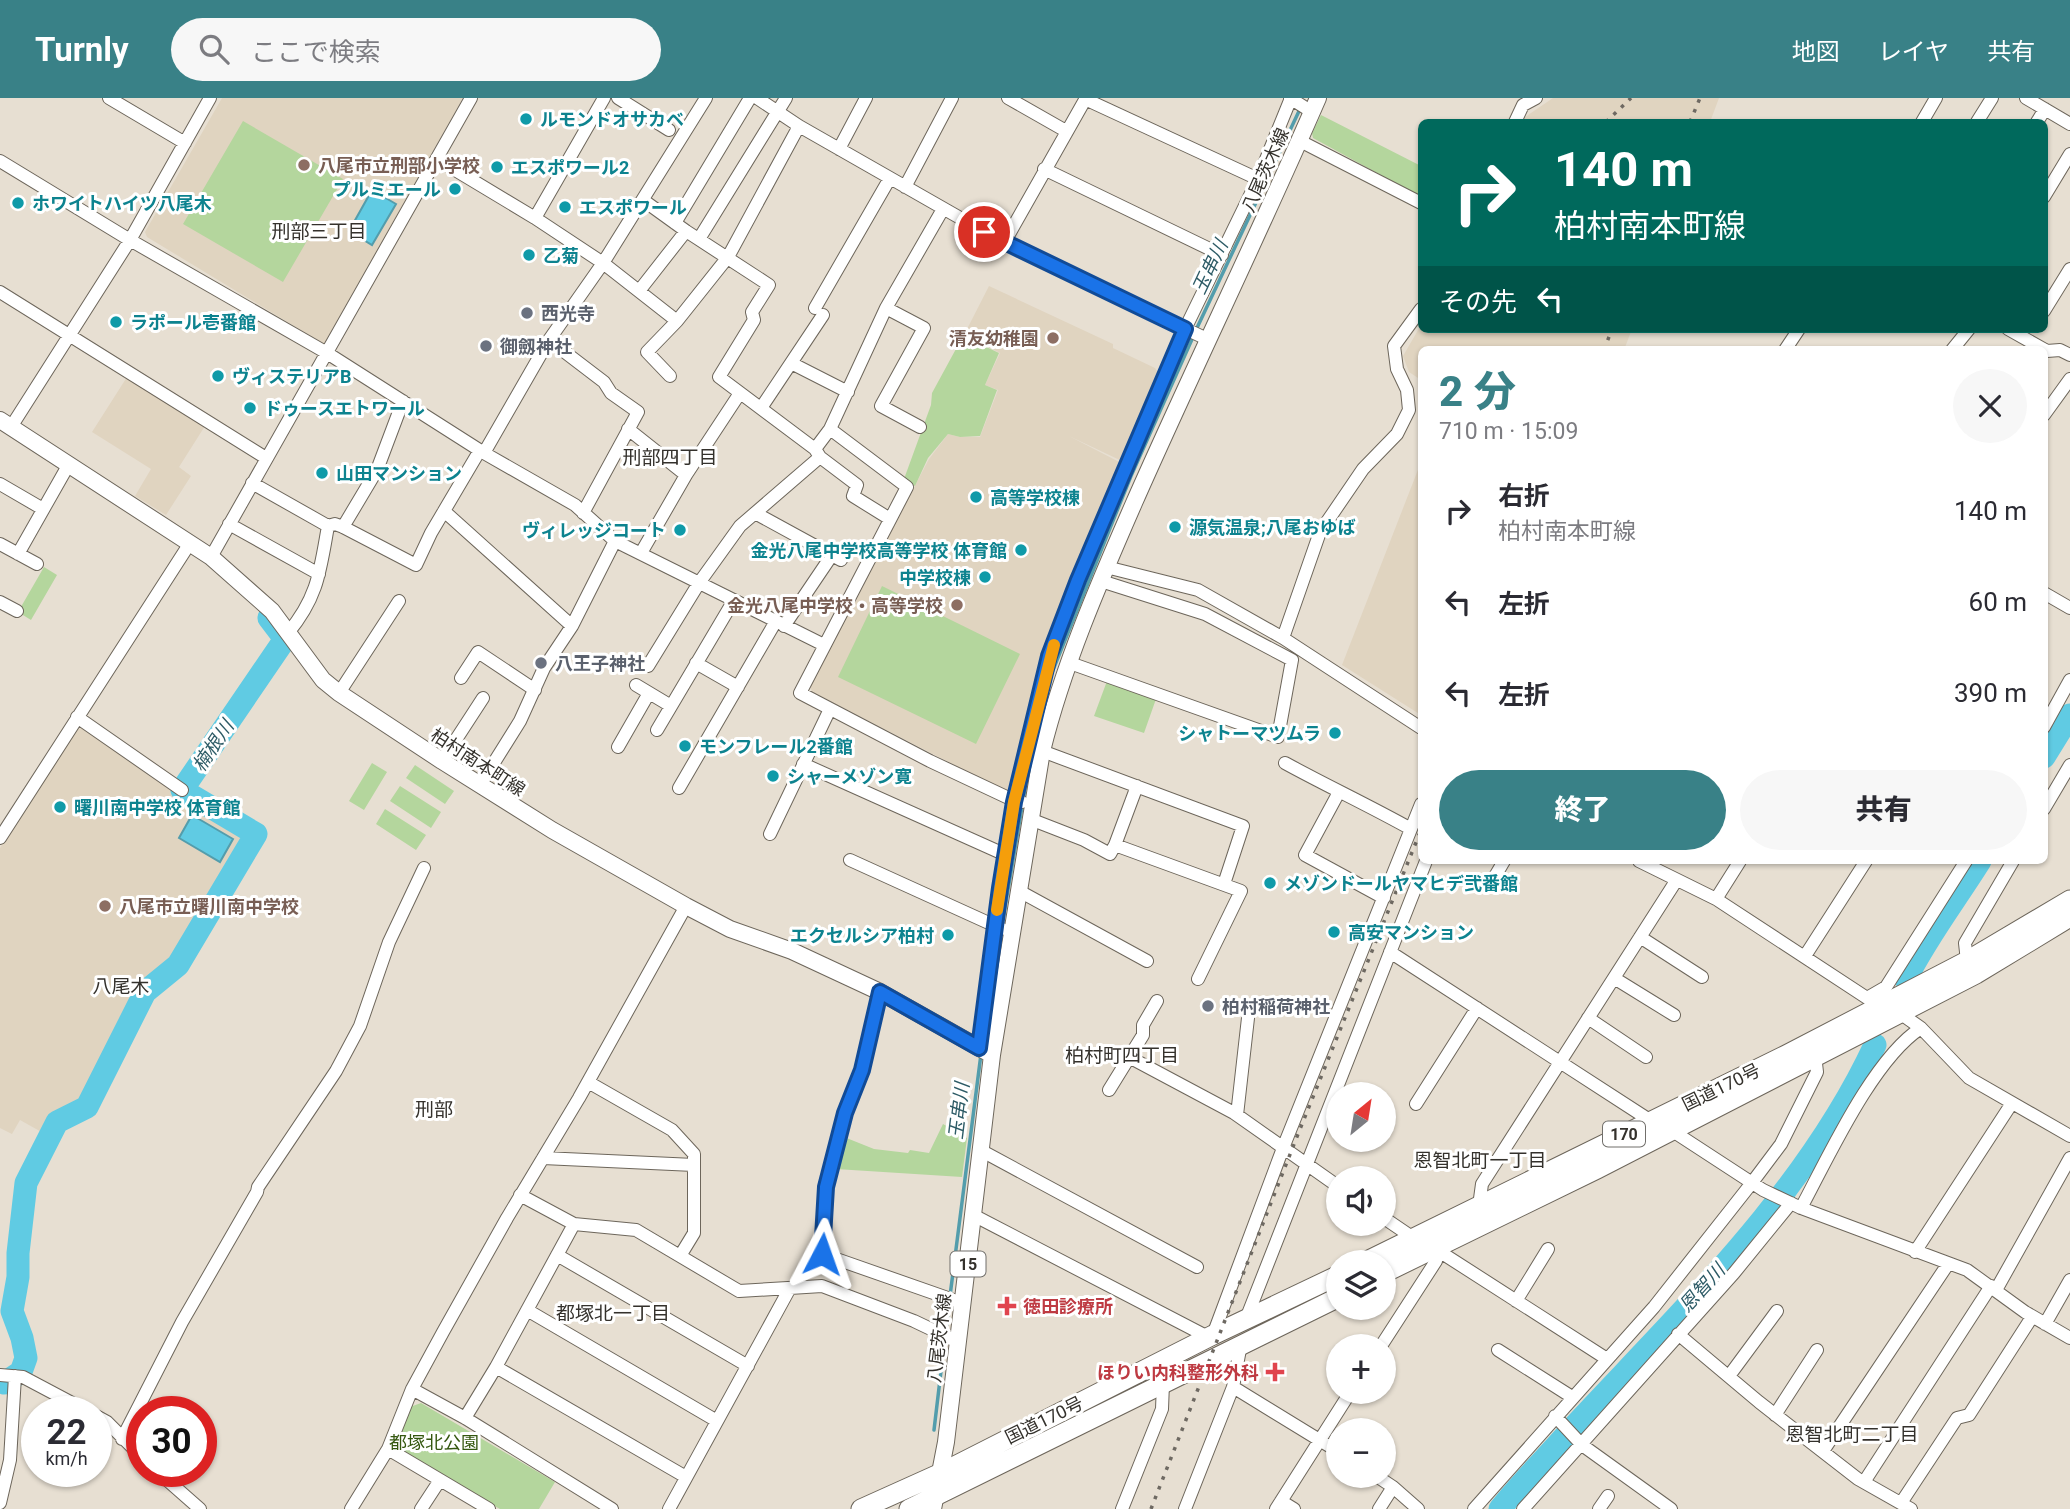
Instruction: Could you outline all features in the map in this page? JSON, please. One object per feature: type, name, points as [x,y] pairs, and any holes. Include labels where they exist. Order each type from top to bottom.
[{"type":"highway","name":"国道170号","points":[[1396,1267],[1870,1028],[1929,981],[2070,900]]},
{"type":"highway","name":"国道170号","points":[[1389,1250],[1651,1121],[1894,1008],[1976,974],[2070,917]]},
{"type":"highway","name":"国道170号","points":[[909,1509],[934,1503],[1160,1374],[1211,1336],[1326,1281]]},
{"type":"highway","name":"国道170号","points":[[861,1509],[1160,1374],[1241,1344],[1326,1303]]},
{"type":"main road","name":"八尾茨木線","points":[[934,1503],[946,1442],[975,1216],[982,1151],[986,1051],[1003,929],[1019,891],[1025,806],[1049,719],[1196,334],[1300,141],[1301,102]]},
{"type":"main road","name":"柏村南本町線","points":[[6,424],[211,557],[272,611],[323,680],[442,761],[552,830],[686,906],[730,929],[792,951],[880,992],[986,1051]]},
{"type":"street","points":[[109,98],[185,143]]},
{"type":"street","points":[[6,424],[71,336],[130,240],[210,98]]},
{"type":"street","points":[[211,557],[471,98]]},
{"type":"street","points":[[535,218],[604,98]]},
{"type":"street","points":[[618,98],[669,130]]},
{"type":"street","points":[[252,483],[328,526],[335,524],[343,527],[416,565],[444,511],[549,340],[603,263],[706,98]]},
{"type":"street","points":[[639,291],[680,227],[750,98]]},
{"type":"street","points":[[757,98],[799,126],[1004,243],[1196,334]]},
{"type":"street","points":[[699,239],[786,98]]},
{"type":"street","points":[[839,149],[866,98]]},
{"type":"street","points":[[905,187],[952,98]]},
{"type":"street","points":[[1008,98],[1066,131]]},
{"type":"street","points":[[1516,119],[1522,105],[1536,98]]},
{"type":"street","points":[[1924,119],[1936,98]]},
{"type":"street","points":[[1979,119],[1992,98]]},
{"type":"street","points":[[2026,98],[2070,124]]},
{"type":"street","points":[[1004,243],[1086,99],[1258,179]]},
{"type":"street","points":[[849,860],[1003,929],[1006,855],[1025,806],[1049,656],[1078,580],[1196,334],[1222,255],[1258,179],[1301,102]]},
{"type":"street","points":[[2039,119],[2045,109]]},
{"type":"street","points":[[670,376],[647,352],[677,321],[728,257],[799,126]]},
{"type":"street","points":[[1300,141],[1418,201]]},
{"type":"street","points":[[2048,190],[2070,154]]},
{"type":"street","points":[[437,159],[603,263],[677,321]]},
{"type":"street","points":[[0,161],[130,240],[327,353],[482,451],[575,505],[615,541],[824,645]]},
{"type":"street","points":[[1044,169],[1222,255]]},
{"type":"street","points":[[761,408],[791,363],[890,178]]},
{"type":"street","points":[[643,200],[769,285],[752,312],[754,320],[719,377],[857,485],[853,496],[890,519]]},
{"type":"street","points":[[649,666],[699,583],[740,526],[817,453],[886,308],[943,209]]},
{"type":"street","points":[[2048,305],[2070,269]]},
{"type":"street","points":[[0,292],[266,458]]},
{"type":"street","points":[[886,308],[923,328],[881,406],[920,427]]},
{"type":"street","points":[[1283,638],[1320,532],[1363,469],[1397,434],[1409,410],[1407,390],[1397,369],[1394,346],[1418,313]]},
{"type":"street","points":[[549,340],[604,382],[611,393],[638,412],[583,513]]},
{"type":"street","points":[[2048,351],[2060,350],[2070,355]]},
{"type":"street","points":[[791,363],[848,392]]},
{"type":"street","points":[[2048,409],[2070,379]]},
{"type":"street","points":[[640,553],[686,475],[740,393]]},
{"type":"street","points":[[343,527],[377,470],[403,401]]},
{"type":"street","points":[[628,429],[686,475]]},
{"type":"street","points":[[830,429],[908,487],[800,693],[1025,806],[1110,854],[1138,786]]},
{"type":"street","points":[[18,554],[69,464]]},
{"type":"street","points":[[0,484],[43,509]]},
{"type":"street","points":[[444,511],[572,626]]},
{"type":"street","points":[[679,788],[737,687],[780,623],[837,558],[755,513]]},
{"type":"street","points":[[229,524],[319,574]]},
{"type":"street","points":[[288,633],[308,606],[319,574],[328,526]]},
{"type":"street","points":[[480,785],[520,721],[544,668],[572,626],[615,541]]},
{"type":"street","points":[[0,838],[190,543]]},
{"type":"street","points":[[0,544],[37,564]]},
{"type":"street","points":[[1103,574],[1198,590],[1283,638],[1418,726]]},
{"type":"street","points":[[1070,663],[1278,737],[1292,660],[1205,614],[1103,574]]},
{"type":"street","points":[[2048,595],[2070,608]]},
{"type":"street","points":[[657,730],[734,600]]},
{"type":"street","points":[[340,693],[399,601]]},
{"type":"street","points":[[0,602],[17,611]]},
{"type":"street","points":[[461,678],[478,652],[535,690]]},
{"type":"street","points":[[696,663],[737,687]]},
{"type":"street","points":[[2048,720],[2070,680]]},
{"type":"street","points":[[636,685],[671,706]]},
{"type":"street","points":[[618,747],[649,693]]},
{"type":"street","points":[[442,761],[482,698]]},
{"type":"street","points":[[770,834],[830,709]]},
{"type":"street","points":[[77,717],[182,790]]},
{"type":"street","points":[[1042,751],[1243,826],[1224,884]]},
{"type":"street","points":[[1285,763],[1411,829]]},
{"type":"street","points":[[803,764],[1006,855]]},
{"type":"street","points":[[2048,802],[2070,765]]},
{"type":"street","points":[[1339,792],[1305,855],[1384,898]]},
{"type":"street","points":[[975,1216],[1211,1336],[1418,812]]},
{"type":"street","points":[[1115,845],[1241,891],[1198,979]]},
{"type":"street","points":[[1246,1319],[1425,864]]},
{"type":"street","points":[[1494,878],[1502,864]]},
{"type":"street","points":[[1645,864],[1716,899],[1805,956],[1894,1008],[1921,1028],[1969,1078],[2070,1136]]},
{"type":"street","points":[[1716,899],[1738,864]]},
{"type":"street","points":[[1805,956],[1864,864]]},
{"type":"street","points":[[1894,1008],[1886,987],[1964,864]]},
{"type":"street","points":[[1967,961],[1965,943],[2011,864]]},
{"type":"street","points":[[122,1439],[182,1322],[258,1187],[336,1071],[360,1026],[389,942],[424,867]]},
{"type":"street","points":[[1479,1206],[1482,1184],[1676,881]]},
{"type":"street","points":[[1019,891],[1147,961]]},
{"type":"street","points":[[351,1509],[388,1449],[412,1390],[520,1195],[588,1082],[686,906]]},
{"type":"street","points":[[1640,937],[1702,977]]},
{"type":"street","points":[[1390,952],[1651,1121]]},
{"type":"street","points":[[1614,978],[1674,1014]]},
{"type":"street","points":[[880,992],[862,1070],[845,1113],[826,1187],[822,1254],[962,1303]]},
{"type":"street","points":[[1109,1090],[1143,1035],[1143,1026],[1157,1001]]},
{"type":"street","points":[[1416,1104],[1477,1008]]},
{"type":"street","points":[[1237,1115],[1248,1017]]},
{"type":"street","points":[[1588,1018],[1646,1057]]},
{"type":"street","points":[[1523,1509],[1793,1204],[1862,1096],[1906,1037],[1921,1028]]},
{"type":"street","points":[[1474,1509],[1757,1187],[1817,1072],[1815,1055]]},
{"type":"street","points":[[1129,1057],[1237,1115],[1326,1178]]},
{"type":"street","points":[[588,1082],[673,1129],[694,1154],[694,1233],[680,1256]]},
{"type":"street","points":[[2015,1105],[2070,1126]]},
{"type":"street","points":[[1915,1252],[2015,1105]]},
{"type":"street","points":[[1671,1130],[1757,1187],[1793,1204],[1967,1270],[2032,1317],[2070,1338]]},
{"type":"street","points":[[982,1151],[1197,1266]]},
{"type":"street","points":[[543,1157],[694,1165]]},
{"type":"street","points":[[1864,1482],[1993,1288],[2070,1158]]},
{"type":"street","points":[[520,1195],[574,1224],[636,1230],[739,1291],[822,1286],[914,1321],[958,1342]]},
{"type":"street","points":[[465,1418],[574,1224]]},
{"type":"street","points":[[1396,1226],[1607,1359]]},
{"type":"street","points":[[1389,1334],[1436,1261],[1432,1249]]},
{"type":"street","points":[[1516,1301],[1548,1250]]},
{"type":"street","points":[[557,1255],[748,1366]]},
{"type":"street","points":[[1823,1451],[1948,1264]]},
{"type":"street","points":[[2045,1324],[2070,1280]]},
{"type":"street","points":[[669,1509],[790,1288]]},
{"type":"street","points":[[527,1310],[717,1421]]},
{"type":"street","points":[[1729,1376],[1777,1311]]},
{"type":"street","points":[[1678,1334],[1775,1415],[1864,1482],[1906,1506],[1957,1418],[1969,1415],[2032,1317]]},
{"type":"street","points":[[1185,1509],[1233,1387],[1241,1344]]},
{"type":"street","points":[[1498,1350],[1572,1397]]},
{"type":"street","points":[[1775,1415],[1817,1350]]},
{"type":"street","points":[[496,1367],[686,1477]]},
{"type":"street","points":[[1122,1509],[1162,1409],[1160,1374]]},
{"type":"street","points":[[0,1375],[23,1377],[59,1396]]},
{"type":"street","points":[[0,1503],[10,1460],[15,1377]]},
{"type":"street","points":[[1233,1387],[1326,1443]]},
{"type":"street","points":[[412,1390],[465,1418],[612,1509]]},
{"type":"street","points":[[1294,1509],[1279,1505],[1343,1404]]},
{"type":"street","points":[[1556,1418],[1581,1443],[1671,1509]]},
{"type":"street","points":[[112,1428],[126,1443]]},
{"type":"street","points":[[388,1449],[489,1509]]},
{"type":"street","points":[[421,1509],[440,1480]]},
{"type":"street","points":[[175,1487],[200,1509]]},
{"type":"street","points":[[1379,1509],[1392,1488]]},
{"type":"street","points":[[1394,1488],[1418,1509]]},
{"type":"street","points":[[1599,1509],[1608,1496]]},
{"type":"shaded area","name":"八尾市立刑部小学校","points":[[222,98],[463,98],[324,344],[147,237],[145,232]]},
{"type":"shaded area","points":[[1553,98],[1719,98],[1711,119],[1522,119]]},
{"type":"shaded area","name":"金光八尾中学校・高等学校","points":[[989,286],[1113,344],[1113,348],[1155,368],[1161,377],[1124,462],[1069,436],[1127,466],[1074,582],[1011,794],[812,692],[810,685],[929,459],[948,434],[980,437],[998,390],[985,385],[1000,353],[964,335]]},
{"type":"shaded area","points":[[1418,330],[1418,333],[1630,333],[1626,346],[1418,346],[1418,378],[1409,372],[1403,356]]},
{"type":"shaded area","points":[[127,377],[205,426],[179,467],[191,476],[166,515],[135,496],[151,469],[92,432]]},
{"type":"shaded area","points":[[1418,470],[1418,713],[1342,665]]},
{"type":"shaded area","name":"八尾市立曙川南中学校","points":[[83,728],[181,797],[252,836],[175,964],[143,990],[87,1100],[54,1120],[45,1134],[20,1120],[12,1134],[0,1128],[0,848],[77,729]]},
{"type":"green space","points":[[1321,115],[1418,164],[1418,195],[1313,138],[1312,133]]},
{"type":"green space","points":[[243,121],[343,179],[283,282],[183,224]]},
{"type":"green space","points":[[963,336],[999,353],[985,385],[997,390],[980,436],[960,437],[948,434],[928,458],[915,486],[904,479],[931,405],[932,393]]},
{"type":"green space","points":[[44,567],[57,575],[31,620],[18,612]]},
{"type":"green space","points":[[882,586],[1020,654],[976,744],[838,677]]},
{"type":"green space","points":[[1107,681],[1156,699],[1144,733],[1094,716]]},
{"type":"green space","points":[[372,763],[387,772],[364,810],[349,801]]},
{"type":"green space","points":[[415,765],[454,791],[445,804],[406,778]]},
{"type":"green space","points":[[400,786],[441,812],[431,828],[390,801]]},
{"type":"green space","points":[[385,809],[426,835],[416,850],[376,824]]},
{"type":"green space","points":[[943,1124],[967,1138],[962,1177],[836,1169],[844,1137],[874,1149],[929,1153]]},
{"type":"green space","name":"都塚北公園","points":[[421,1403],[555,1482],[539,1509],[500,1509],[398,1451],[393,1443],[410,1407]]},
{"type":"water","points":[[372,190],[396,204],[372,245],[349,231]]},
{"type":"water","points":[[192,815],[233,839],[220,862],[179,838]]},
{"type":"waterway","name":"玉串川","points":[[1196,330],[1300,109]]},
{"type":"waterway","name":"玉串川","points":[[1051,675],[1131,476],[1193,337]]},
{"type":"waterway","name":"楠根川","points":[[0,1382],[4,1383],[21,1372],[26,1358],[12,1311],[18,1277],[26,1183],[57,1122],[87,1107],[145,992],[178,965],[256,834],[182,790],[285,639],[269,618]]},
{"type":"waterway","name":"恩智川","points":[[2048,751],[2070,715]]},
{"type":"waterway","name":"玉串川","points":[[1002,925],[1027,777]]},
{"type":"waterway","name":"恩智川","points":[[1906,979],[1978,864]]},
{"type":"waterway","name":"恩智川","points":[[1500,1509],[1695,1298],[1776,1202],[1813,1152],[1846,1100],[1875,1045]]},
{"type":"waterway","name":"玉串川","points":[[950,1296],[981,1054]]},
{"type":"waterway","name":"玉串川","points":[[934,1430],[949,1304]]},
{"type":"railway","points":[[1609,119],[1631,98]]},
{"type":"railway","points":[[1691,119],[1700,98]]},
{"type":"railway","points":[[1606,346],[1610,333]]},
{"type":"railway","points":[[1151,1509],[1418,837]]},
{"type":"slow traffic","points":[[997,910],[1014,802],[1049,656],[1054,645]]},
{"type":"place","name":"ルモンドオサカベ","points":[[526,119]]},
{"type":"place","name":"八尾市立刑部小学校","points":[[304,165]]},
{"type":"place","name":"エスポワール2","points":[[497,167]]},
{"type":"place","name":"プルミエール","points":[[455,189]]},
{"type":"place","name":"ホワイトハイツ八尾木","points":[[18,203]]},
{"type":"place","name":"エスポワール","points":[[565,207]]},
{"type":"place","name":"乙菊","points":[[529,255]]},
{"type":"place","name":"西光寺","points":[[527,313]]},
{"type":"place","name":"ラポール壱番館","points":[[116,322]]},
{"type":"place","name":"清友幼稚園","points":[[1053,338]]},
{"type":"place","name":"御劔神社","points":[[486,346]]},
{"type":"place","name":"ヴィステリアB","points":[[218,376]]},
{"type":"place","name":"ドゥースエトワール","points":[[250,408]]},
{"type":"place","name":"山田マンション","points":[[322,473]]},
{"type":"place","name":"高等学校棟","points":[[976,497]]},
{"type":"place","name":"源気温泉;八尾おゆば","points":[[1175,527]]},
{"type":"place","name":"ヴィレッジコート","points":[[680,530]]},
{"type":"place","name":"金光八尾中学校高等学校 体育館","points":[[1021,550]]},
{"type":"place","name":"中学校棟","points":[[985,577]]},
{"type":"place","name":"金光八尾中学校・高等学校","points":[[957,605]]},
{"type":"place","name":"八王子神社","points":[[541,663]]},
{"type":"place","name":"シャトーマツムラ","points":[[1335,733]]},
{"type":"place","name":"モンフレール2番館","points":[[685,746]]},
{"type":"place","name":"シャーメゾン寛","points":[[773,776]]},
{"type":"place","name":"曙川南中学校 体育館","points":[[60,807]]},
{"type":"place","name":"メゾンドールヤマヒデ弐番館","points":[[1270,883]]},
{"type":"place","name":"八尾市立曙川南中学校","points":[[105,906]]},
{"type":"place","name":"高安マンション","points":[[1334,932]]},
{"type":"place","name":"エクセルシア柏村","points":[[948,935]]},
{"type":"place","name":"柏村稲荷神社","points":[[1208,1006]]},
{"type":"place","name":"徳田診療所","points":[[1007,1306]]},
{"type":"place","name":"ほりい内科整形外科","points":[[1275,1372]]},
{"type":"district","name":"刑部三丁目","points":[[319,231]]},
{"type":"district","name":"刑部四丁目","points":[[670,457]]},
{"type":"district","name":"八尾木","points":[[121,986]]},
{"type":"district","name":"柏村町四丁目","points":[[1122,1055]]},
{"type":"district","name":"刑部","points":[[434,1109]]},
{"type":"district","name":"恩智北町一丁目","points":[[1480,1160]]},
{"type":"district","name":"都塚北一丁目","points":[[613,1313]]},
{"type":"district","name":"恩智北町二丁目","points":[[1852,1434]]},
{"type":"route","points":[[822,1254],[826,1187],[845,1113],[862,1070],[880,992],[979,1048],[1014,802],[1049,656],[1078,580],[1185,329],[984,232]]}]
